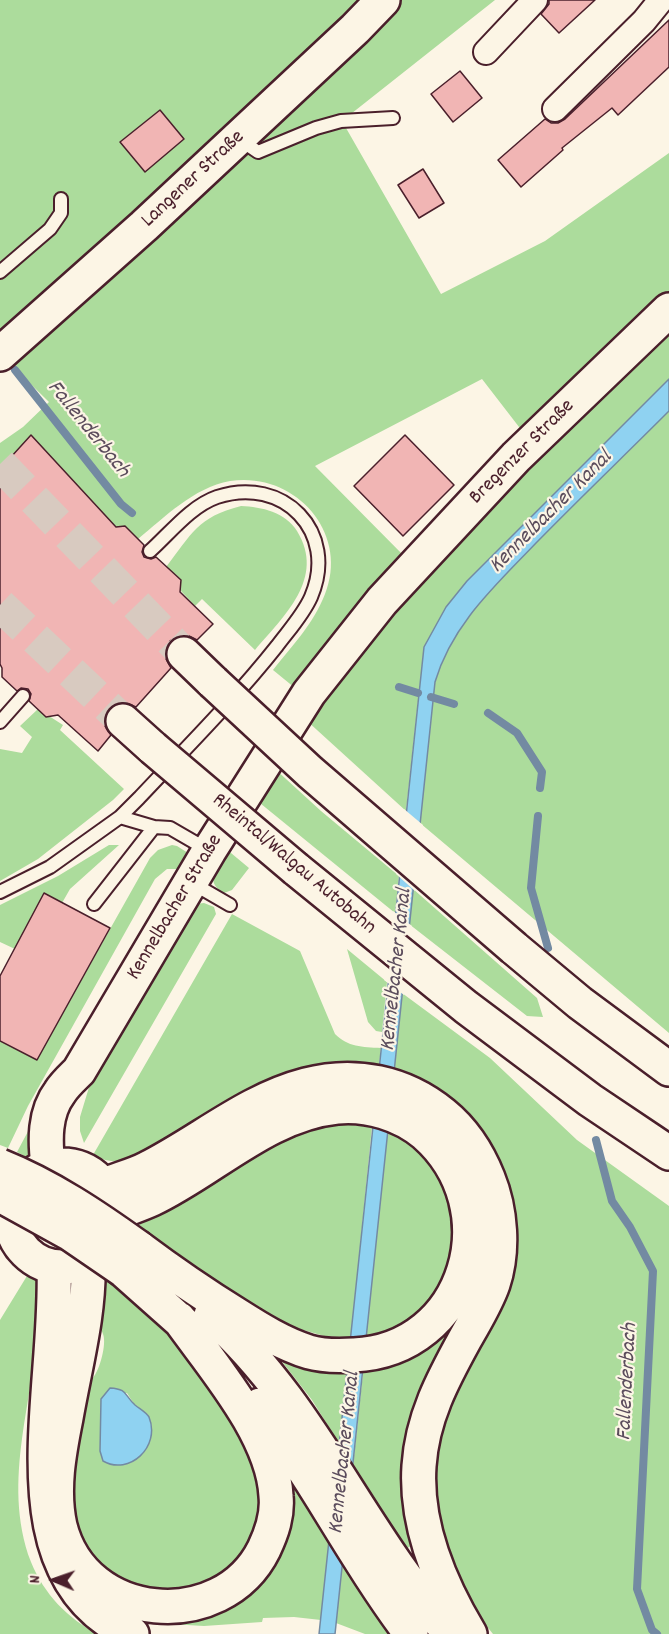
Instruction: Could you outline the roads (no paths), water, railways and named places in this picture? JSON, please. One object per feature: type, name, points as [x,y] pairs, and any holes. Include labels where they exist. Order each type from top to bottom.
[{"type":"main road","name":"Langener Straße","points":[[0,354],[144,226],[355,29],[383,0]]},
{"type":"main road","name":"Bregenzer Straße","points":[[382,601],[516,457],[669,310]]},
{"type":"main road","name":"Kennelbacher Straße","points":[[61,1166],[67,1120],[79,1071],[190,882],[309,693],[382,601]]},
{"type":"main road","points":[[184,654],[310,772],[514,948],[580,1003],[669,1069]]},
{"type":"main road","name":"Rheintal/Walgau Autobahn","points":[[123,721],[296,869],[466,1007],[590,1100],[669,1153]]},
{"type":"main road","points":[[109,1199],[153,1199],[262,1133],[288,1120],[337,1107],[359,1093],[374,1109],[431,1104],[451,1120],[467,1138],[482,1161],[493,1190],[499,1218],[499,1256],[493,1283],[478,1317],[439,1387],[429,1410],[419,1465],[421,1510],[427,1537],[444,1586],[470,1634]]},
{"type":"main road","points":[[590,1100],[669,1167]]},
{"type":"main road","points":[[7,1231],[69,1233],[139,1260],[253,1325],[291,1345],[310,1352],[347,1356],[377,1353],[410,1339],[435,1318],[452,1296],[467,1263],[471,1228],[467,1198],[454,1168],[434,1142],[411,1124],[404,1105]]},
{"type":"main road","points":[[0,1166],[73,1204],[246,1348],[296,1409],[405,1578],[451,1634]]},
{"type":"main road","points":[[61,1166],[90,1171],[109,1199],[110,1235],[102,1248],[88,1261],[66,1267],[54,1267],[38,1261],[7,1231],[17,1191],[37,1170],[61,1166]]},
{"type":"main road","points":[[88,1261],[85,1316],[57,1470],[56,1499],[60,1526],[69,1549],[79,1565],[104,1590],[134,1605],[167,1610],[185,1609],[214,1599],[237,1585],[250,1572],[271,1536],[276,1496],[266,1454],[253,1426],[139,1260]]},
{"type":"main road","points":[[54,1267],[53,1318],[31,1458],[30,1510],[34,1532],[50,1571],[74,1602],[89,1615],[132,1634]]},
{"type":"main road","points":[[179,1319],[232,1369],[298,1460],[411,1634]]},
{"type":"street","points":[[486,52],[535,0]]},
{"type":"street","points":[[555,109],[644,21],[661,0]]},
{"type":"lane","points":[[238,138],[258,152],[316,128],[341,121],[393,118]]},
{"type":"lane","points":[[0,272],[50,229],[61,213],[61,199]]},
{"type":"lane","points":[[0,892],[50,867],[120,817],[139,798],[262,665],[302,614],[317,580],[320,562],[318,544],[302,518],[280,500],[254,492],[229,494],[199,506],[150,551]]},
{"type":"lane","points":[[0,722],[22,696]]},
{"type":"lane","points":[[120,817],[154,827],[170,828],[209,851]]},
{"type":"lane","points":[[94,904],[154,827]]},
{"type":"lane","points":[[190,882],[230,905]]},
{"type":"water","name":"Kennelbacher Kanal","points":[[669,379],[669,411],[553,526],[477,606],[452,642],[435,682],[335,1634],[319,1634],[424,647],[446,607],[467,581]]},
{"type":"water","points":[[110,1388],[125,1393],[135,1405],[145,1412],[152,1428],[147,1448],[132,1462],[123,1465],[113,1465],[103,1461],[100,1451],[101,1399]]},
{"type":"waterway","name":"Fallenderbach","points":[[15,370],[121,504],[132,513]]},
{"type":"waterway","name":"Fallenderbach","points":[[399,687],[418,693]]},
{"type":"waterway","name":"Fallenderbach","points":[[431,697],[454,704]]},
{"type":"waterway","name":"Fallenderbach","points":[[488,713],[517,733],[542,772],[540,788]]},
{"type":"waterway","name":"Fallenderbach","points":[[538,816],[531,888],[548,948]]},
{"type":"waterway","name":"Fallenderbach","points":[[596,1140],[612,1201],[630,1227],[653,1271],[637,1589],[652,1630],[657,1634]]},
{"type":"tunnel","points":[[0,464],[184,654]]},
{"type":"tunnel","points":[[0,605],[123,721]]}]
